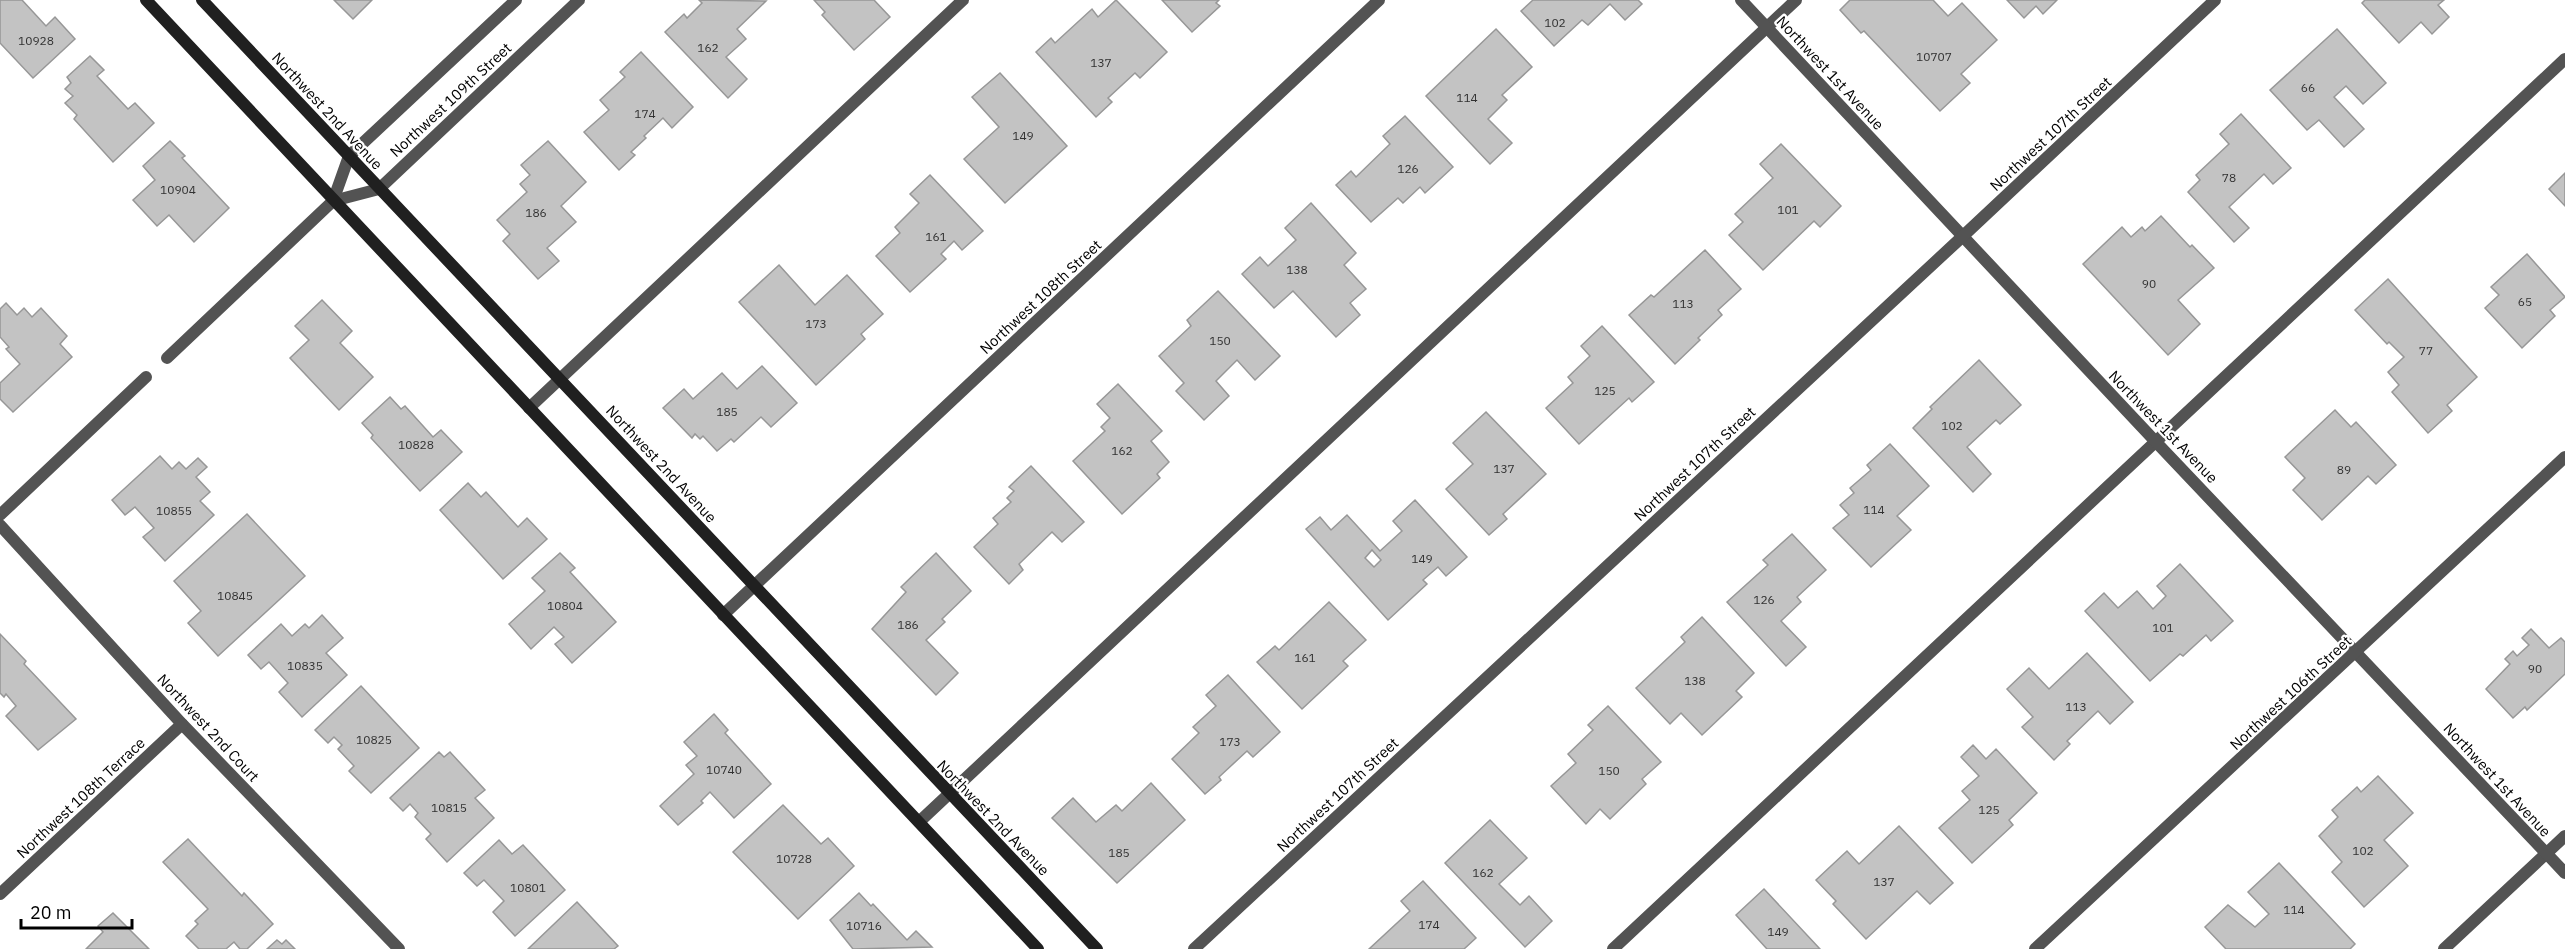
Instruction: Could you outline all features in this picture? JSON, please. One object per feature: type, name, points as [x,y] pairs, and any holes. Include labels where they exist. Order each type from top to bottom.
[{"type":"street","points":[[146,0],[1038,949]]},
{"type":"street","name":"Northwest 2nd Avenue","points":[[202,0],[1097,949]]},
{"type":"street","name":"Northwest 109th Street","points":[[167,358],[333,201],[349,156],[516,0]]},
{"type":"street","name":"Northwest 109th Street","points":[[333,201],[379,189],[579,0]]},
{"type":"street","points":[[529,408],[963,0]]},
{"type":"street","name":"Northwest 108th Street","points":[[723,615],[1379,0]]},
{"type":"street","name":"Northwest 1st Avenue","points":[[1741,0],[1962,237],[2565,873]]},
{"type":"street","points":[[918,822],[1796,0]]},
{"type":"street","name":"Northwest 107th Street","points":[[1194,949],[2215,0]]},
{"type":"street","points":[[1613,949],[2565,59]]},
{"type":"street","points":[[0,515],[146,377]]},
{"type":"street","name":"Northwest 106th Street","points":[[2036,949],[2565,457]]},
{"type":"street","name":"Northwest 2nd Court","points":[[0,525],[182,724],[399,949]]},
{"type":"street","name":"Northwest 108th Terrace","points":[[0,894],[182,724]]},
{"type":"street","points":[[2444,949],[2565,836]]},
{"type":"building","points":[[0,0],[22,0],[46,26],[55,17],[75,39],[33,78],[0,43]]},
{"type":"building","points":[[334,0],[372,0],[353,19]]},
{"type":"building","points":[[699,0],[766,1],[737,29],[746,39],[726,57],[747,79],[728,98],[665,32],[684,14],[687,18],[702,3]]},
{"type":"building","points":[[814,0],[874,0],[890,17],[854,50],[822,15],[825,12]]},
{"type":"building","points":[[1116,0],[1167,52],[1140,78],[1135,73],[1108,98],[1112,102],[1096,117],[1036,52],[1051,38],[1055,43],[1092,9],[1098,17]]},
{"type":"building","points":[[1162,0],[1219,0],[1216,3],[1220,6],[1192,32]]},
{"type":"building","points":[[1533,0],[1638,0],[1642,4],[1625,20],[1610,4],[1588,25],[1582,20],[1554,46],[1521,11]]},
{"type":"building","points":[[1850,0],[1933,0],[1948,16],[1962,3],[1997,40],[1961,74],[1970,83],[1940,111],[1864,31],[1861,33],[1840,10]]},
{"type":"building","points":[[2007,0],[2057,0],[2043,14],[2036,6],[2024,18]]},
{"type":"building","points":[[2365,0],[2444,0],[2438,5],[2449,17],[2432,34],[2421,22],[2399,43],[2362,3]]},
{"type":"building","points":[[1496,29],[1532,67],[1502,95],[1507,100],[1488,119],[1512,143],[1490,164],[1426,96]]},
{"type":"building","points":[[2337,29],[2386,83],[2363,104],[2346,86],[2334,97],[2364,129],[2344,147],[2319,120],[2307,130],[2270,90]]},
{"type":"building","points":[[641,52],[693,107],[672,128],[663,118],[644,136],[646,138],[631,152],[635,155],[619,170],[584,132],[609,110],[600,100],[625,77],[620,72]]},
{"type":"building","points":[[90,56],[104,70],[97,76],[128,109],[135,103],[154,123],[113,162],[74,119],[77,115],[65,103],[73,96],[65,89],[71,83],[67,77]]},
{"type":"building","points":[[1000,73],[1067,146],[1005,203],[964,159],[999,127],[972,97]]},
{"type":"building","points":[[2241,114],[2291,168],[2273,184],[2264,174],[2229,207],[2249,228],[2234,242],[2188,192],[2200,180],[2196,175],[2229,144],[2220,134]]},
{"type":"building","points":[[1405,116],[1453,167],[1425,193],[1420,187],[1403,203],[1398,198],[1371,222],[1336,185],[1351,171],[1356,177],[1390,144],[1383,136]]},
{"type":"building","points":[[170,141],[185,156],[182,158],[229,208],[194,242],[169,215],[157,226],[133,200],[155,180],[143,166]]},
{"type":"building","points":[[548,141],[586,182],[561,206],[576,222],[547,248],[559,261],[538,279],[503,241],[510,234],[497,220],[527,192],[520,184],[530,175],[521,165]]},
{"type":"building","points":[[1781,144],[1841,206],[1820,227],[1814,221],[1763,270],[1729,235],[1743,222],[1735,214],[1773,178],[1760,164]]},
{"type":"building","points":[[2565,173],[2565,206],[2549,189]]},
{"type":"building","points":[[930,175],[983,231],[962,250],[954,241],[941,254],[946,259],[910,292],[876,256],[900,233],[895,227],[919,203],[910,194]]},
{"type":"building","points":[[1311,203],[1356,253],[1344,265],[1366,289],[1350,303],[1360,315],[1336,337],[1293,291],[1274,308],[1242,274],[1260,257],[1268,266],[1296,240],[1285,228]]},
{"type":"building","points":[[2161,216],[2190,247],[2192,245],[2214,268],[2178,300],[2200,324],[2168,355],[2083,264],[2122,227],[2131,237],[2142,227],[2145,231]]},
{"type":"building","points":[[1705,250],[1741,289],[1718,310],[1722,315],[1675,364],[1629,315],[1651,295],[1654,297]]},
{"type":"building","points":[[2527,254],[2565,297],[2550,310],[2555,316],[2522,348],[2485,308],[2499,295],[2491,287]]},
{"type":"building","points":[[779,265],[815,305],[847,275],[883,314],[861,334],[865,339],[816,385],[739,302]]},
{"type":"building","points":[[2388,279],[2477,377],[2447,405],[2452,411],[2428,433],[2392,392],[2399,385],[2388,372],[2404,357],[2389,342],[2387,344],[2355,310]]},
{"type":"building","points":[[1218,291],[1280,356],[1255,380],[1237,360],[1216,381],[1229,396],[1204,420],[1176,391],[1184,383],[1159,356],[1191,326],[1187,320]]},
{"type":"building","points":[[322,300],[352,331],[340,343],[373,377],[339,410],[290,358],[309,340],[295,326]]},
{"type":"building","points":[[6,303],[17,315],[24,308],[32,317],[41,308],[67,336],[60,344],[72,357],[13,412],[0,399],[0,383],[20,364],[6,349],[9,347],[0,337],[0,309]]},
{"type":"building","points":[[1602,326],[1654,382],[1632,402],[1629,398],[1579,444],[1546,408],[1573,383],[1568,377],[1590,356],[1581,346]]},
{"type":"building","points":[[1979,360],[2021,405],[2000,424],[1996,420],[1967,447],[1991,474],[1973,492],[1913,428],[1932,409],[1930,407]]},
{"type":"building","points":[[762,366],[797,403],[771,427],[761,417],[734,442],[731,439],[717,451],[703,436],[700,439],[695,434],[692,438],[663,408],[684,389],[693,399],[722,373],[737,389]]},
{"type":"building","points":[[1118,384],[1162,431],[1151,441],[1169,462],[1157,474],[1160,478],[1122,514],[1073,461],[1105,431],[1101,427],[1110,418],[1097,404]]},
{"type":"building","points":[[390,397],[401,409],[405,406],[433,437],[441,430],[462,452],[420,491],[371,438],[373,435],[362,423]]},
{"type":"building","points":[[2335,410],[2351,427],[2356,422],[2396,465],[2376,484],[2368,476],[2322,520],[2293,490],[2305,478],[2285,457]]},
{"type":"building","points":[[1486,412],[1546,474],[1503,514],[1507,519],[1489,535],[1446,489],[1473,464],[1453,443]]},
{"type":"building","points":[[1890,444],[1929,486],[1897,516],[1911,530],[1871,567],[1833,528],[1849,515],[1840,505],[1854,493],[1850,488],[1871,470],[1867,465]]},
{"type":"building","points":[[160,456],[172,469],[179,462],[186,469],[198,458],[207,467],[196,477],[210,492],[200,501],[214,515],[165,561],[143,537],[154,528],[135,507],[125,515],[112,500]]},
{"type":"building","points":[[1031,466],[1084,522],[1062,542],[1052,532],[1019,564],[1023,570],[1009,584],[974,547],[998,524],[993,518],[1011,502],[1007,498],[1014,491],[1009,487]]},
{"type":"building","points":[[468,483],[481,497],[486,492],[518,527],[527,518],[547,539],[503,579],[440,510]]},
{"type":"building","points":[[1415,500],[1467,557],[1446,576],[1438,567],[1423,580],[1427,584],[1388,620],[1306,529],[1320,517],[1331,530],[1347,515],[1380,551],[1402,531],[1393,521]],"holes":[[[1372,550],[1381,560],[1374,567],[1365,558]]]},
{"type":"building","points":[[247,514],[305,576],[218,656],[188,623],[201,611],[174,581]]},
{"type":"building","points":[[1792,534],[1826,570],[1797,597],[1801,602],[1781,621],[1806,647],[1786,666],[1727,602],[1768,565],[1763,560]]},
{"type":"building","points":[[560,553],[575,568],[570,572],[616,622],[572,663],[555,644],[564,637],[554,627],[531,649],[509,624],[545,591],[532,578]]},
{"type":"building","points":[[936,553],[971,591],[942,619],[945,622],[926,640],[958,673],[936,695],[872,629],[906,592],[901,587]]},
{"type":"building","points":[[2180,564],[2233,621],[2211,641],[2206,635],[2183,656],[2180,654],[2150,681],[2085,611],[2104,593],[2118,608],[2137,591],[2153,609],[2166,596],[2157,586]]},
{"type":"building","points":[[1329,602],[1366,640],[1343,661],[1348,666],[1302,709],[1257,662],[1275,646],[1279,650]]},
{"type":"building","points":[[322,615],[343,638],[326,653],[347,675],[302,717],[279,692],[288,683],[269,662],[261,669],[248,655],[281,624],[292,636],[305,624],[309,628]]},
{"type":"building","points":[[1702,617],[1754,673],[1736,691],[1742,697],[1702,735],[1681,713],[1670,724],[1636,688],[1685,642],[1681,637]]},
{"type":"building","points":[[2531,629],[2549,648],[2561,638],[2565,642],[2565,674],[2527,710],[2525,707],[2513,718],[2486,689],[2510,664],[2505,659],[2513,651],[2517,656],[2529,645],[2522,638]]},
{"type":"building","points":[[0,634],[26,661],[24,664],[76,719],[38,750],[6,716],[16,706],[6,694],[4,697],[0,693]]},
{"type":"building","points":[[2087,653],[2133,702],[2110,724],[2098,711],[2067,741],[2070,744],[2054,760],[2022,727],[2033,717],[2007,689],[2029,668],[2049,689]]},
{"type":"building","points":[[1228,675],[1280,732],[1253,757],[1247,751],[1219,777],[1221,780],[1205,794],[1172,759],[1199,733],[1193,727],[1216,706],[1206,695]]},
{"type":"building","points":[[361,686],[419,748],[371,793],[349,771],[354,766],[338,749],[342,745],[334,737],[328,743],[315,730]]},
{"type":"building","points":[[1608,706],[1661,762],[1642,779],[1646,784],[1610,819],[1600,809],[1586,824],[1551,786],[1576,763],[1568,754],[1593,730],[1588,725]]},
{"type":"building","points":[[714,714],[728,730],[725,733],[771,784],[734,818],[710,792],[701,801],[703,803],[678,825],[660,806],[694,774],[686,765],[697,756],[684,742]]},
{"type":"building","points":[[1973,745],[1986,759],[1996,749],[2037,793],[2009,820],[2013,825],[1972,863],[1939,828],[1970,800],[1962,791],[1979,776],[1961,757]]},
{"type":"building","points":[[439,752],[444,757],[450,752],[485,790],[475,798],[494,818],[447,862],[426,839],[431,834],[415,817],[418,813],[410,804],[403,811],[390,798]]},
{"type":"building","points":[[2378,776],[2413,813],[2384,840],[2408,866],[2364,907],[2332,872],[2342,862],[2319,836],[2338,817],[2332,810],[2357,787],[2361,792]]},
{"type":"building","points":[[1151,783],[1185,820],[1117,883],[1052,818],[1073,798],[1096,822],[1116,805],[1122,811]]},
{"type":"building","points":[[783,805],[821,844],[828,838],[854,866],[798,919],[733,852]]},
{"type":"building","points":[[1490,820],[1527,858],[1499,884],[1520,905],[1529,896],[1552,921],[1525,947],[1445,863]]},
{"type":"building","points":[[1899,826],[1953,883],[1930,904],[1917,891],[1866,939],[1833,904],[1836,901],[1816,880],[1847,851],[1859,864]]},
{"type":"building","points":[[188,839],[242,896],[244,893],[273,924],[247,949],[240,949],[234,942],[226,949],[199,949],[186,936],[198,924],[195,921],[208,909],[163,862]]},
{"type":"building","points":[[499,840],[512,854],[523,845],[565,890],[515,936],[493,912],[504,901],[484,880],[477,886],[464,873]]},
{"type":"building","points":[[2279,863],[2355,944],[2350,949],[2226,949],[2205,927],[2228,905],[2255,927],[2269,914],[2248,892]]},
{"type":"building","points":[[1423,881],[1476,938],[1464,949],[1369,949],[1410,911],[1401,901]]},
{"type":"building","points":[[1764,889],[1820,949],[1767,949],[1736,915]]},
{"type":"building","points":[[859,893],[871,906],[873,904],[907,940],[916,931],[932,947],[853,949],[830,920]]},
{"type":"building","points":[[577,902],[618,946],[614,949],[528,949]]},
{"type":"building","points":[[113,913],[149,949],[86,949],[103,932],[98,926]]},
{"type":"building","points":[[277,940],[282,944],[286,940],[295,949],[267,949]]}]
